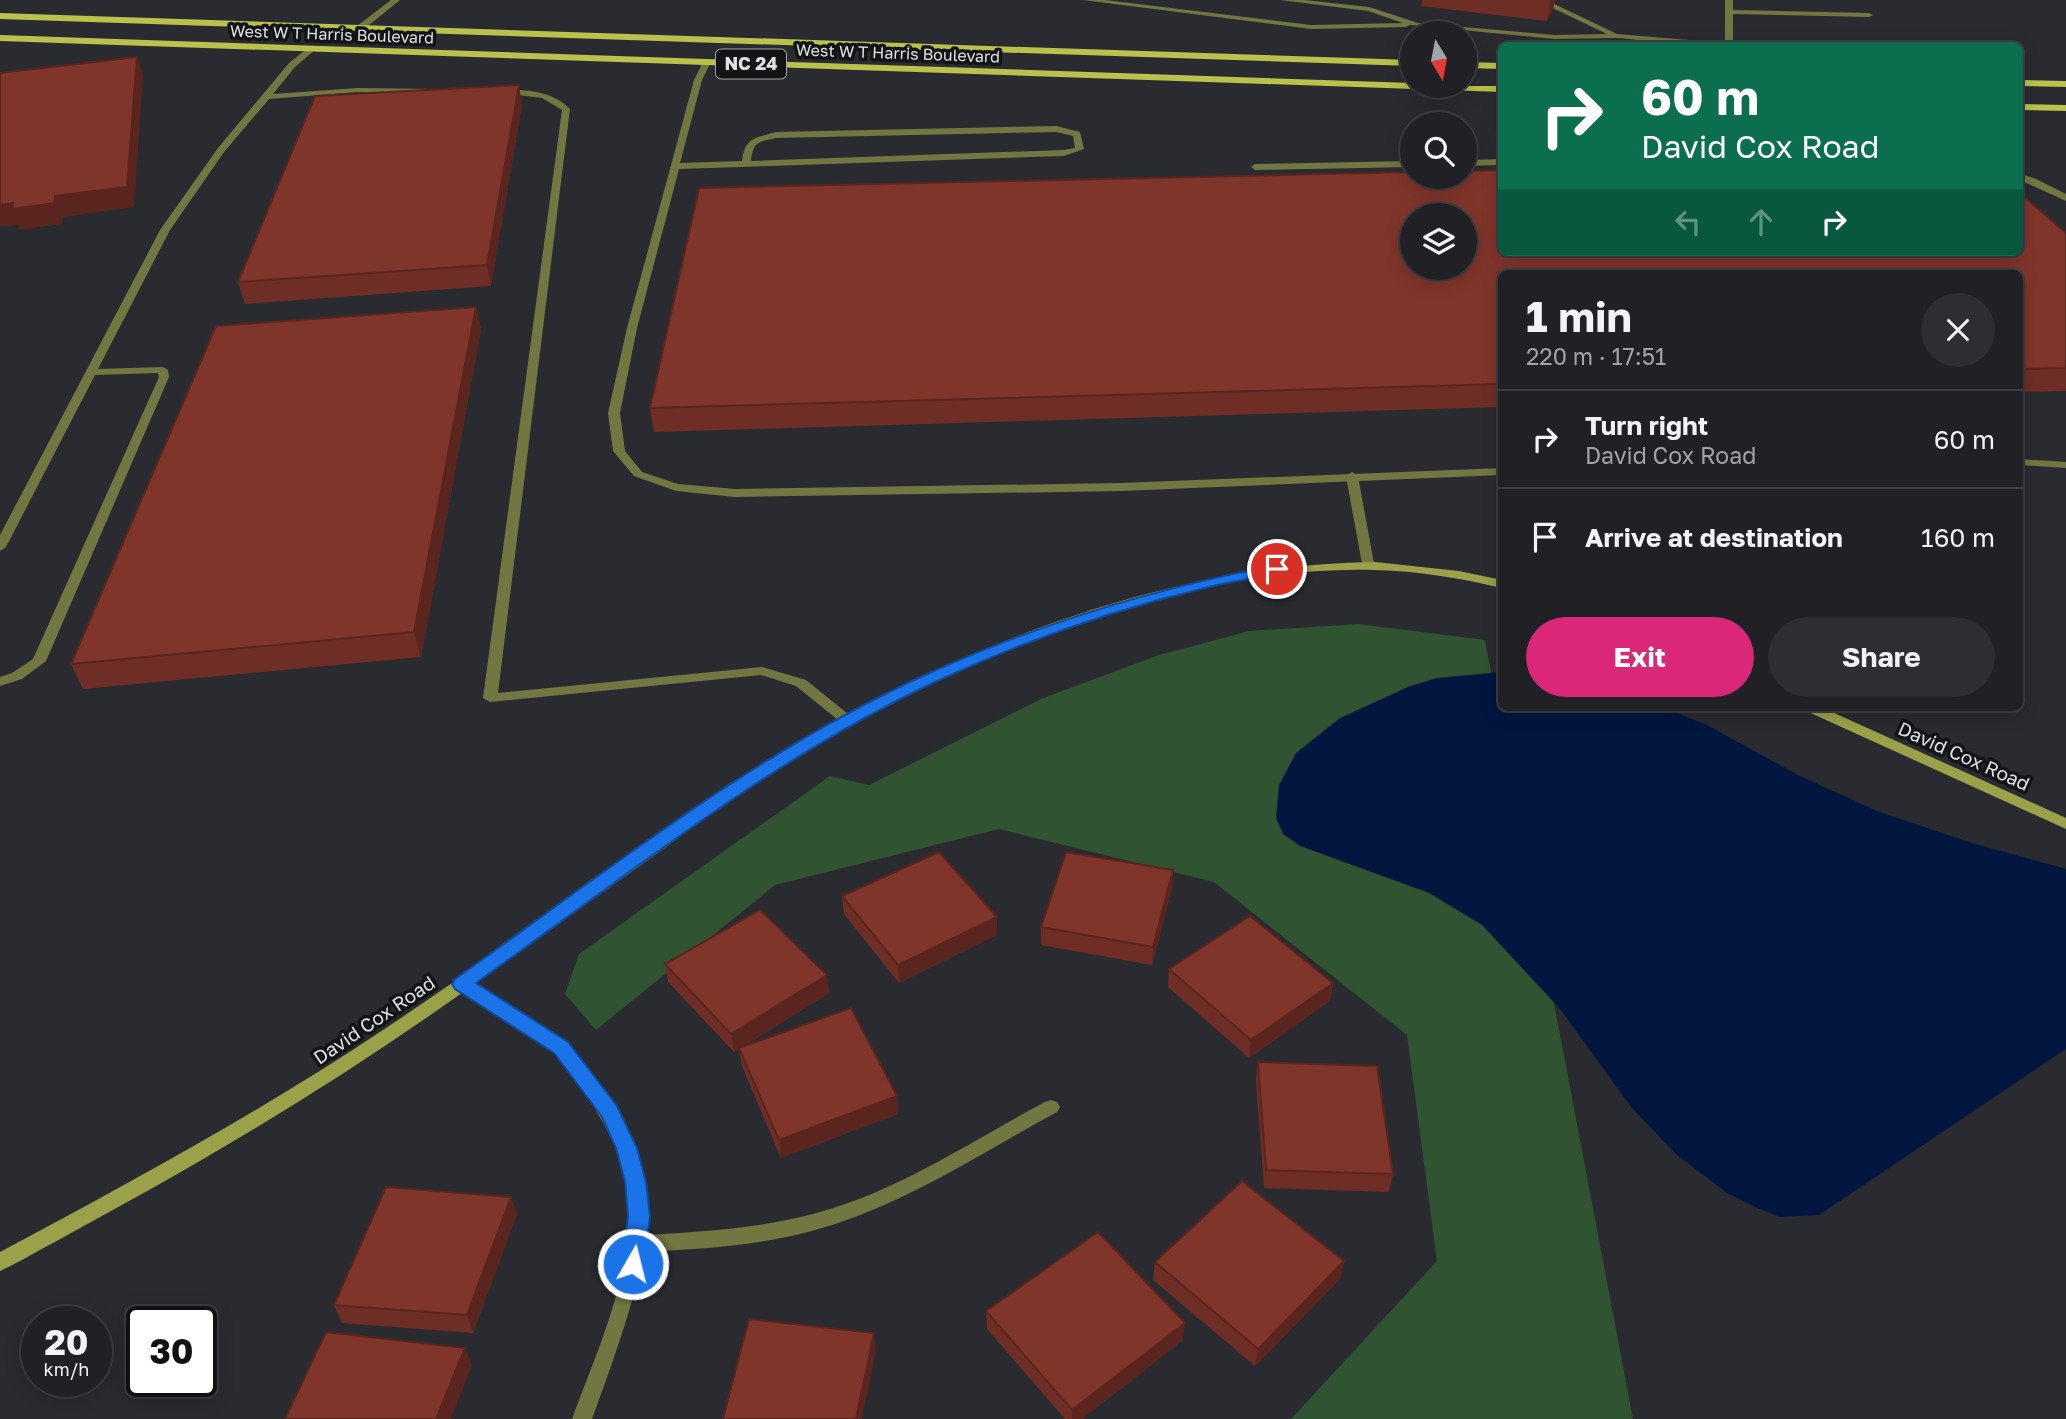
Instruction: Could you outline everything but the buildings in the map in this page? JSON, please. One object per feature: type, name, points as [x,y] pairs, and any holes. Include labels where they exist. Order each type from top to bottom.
[{"type":"main road","name":"West W T Harris Boulevard","points":[[0,16],[1400,63]]},
{"type":"main road","points":[[0,36],[274,37],[360,28]]},
{"type":"main road","name":"West W T Harris Boulevard","points":[[0,36],[1498,89]]},
{"type":"main road","points":[[312,48],[331,42],[376,39],[669,46],[796,42]]},
{"type":"main road","points":[[1477,65],[1498,66]]},
{"type":"main road","points":[[2023,83],[2066,85]]},
{"type":"main road","points":[[2023,107],[2066,108]]},
{"type":"main road","name":"David Cox Road","points":[[0,1262],[285,1103],[461,984],[746,783],[848,721],[929,679],[995,651],[1139,600],[1277,569],[1368,564],[1426,568],[1498,583]]},
{"type":"main road","name":"David Cox Road","points":[[1818,711],[2066,824]]},
{"type":"street","points":[[360,28],[396,0]]},
{"type":"street","points":[[1087,0],[1311,27],[1400,25]]},
{"type":"street","points":[[1284,0],[1369,9],[1405,21]]},
{"type":"street","points":[[1540,0],[1618,36]]},
{"type":"street","points":[[1729,0],[1729,42]]},
{"type":"street","points":[[1730,12],[1869,15]]},
{"type":"street","points":[[1477,30],[1554,37],[1618,36],[1701,42]]},
{"type":"street","points":[[0,547],[165,230],[221,150],[292,65],[312,48]]},
{"type":"street","points":[[707,62],[698,80],[632,328],[614,413],[619,451],[638,474],[676,487],[735,493],[1121,487],[1498,471]]},
{"type":"street","points":[[267,97],[358,90],[454,91]]},
{"type":"street","points":[[495,91],[540,95],[559,102],[566,109],[490,698],[762,671],[801,683],[848,721]]},
{"type":"street","points":[[677,166],[1064,153],[1080,149],[1077,134],[1055,129],[776,135],[754,141],[748,149],[746,163]]},
{"type":"street","points":[[1477,163],[1498,162]]},
{"type":"street","points":[[1255,167],[1400,164]]},
{"type":"street","points":[[2023,178],[2066,198]]},
{"type":"street","points":[[0,682],[17,676],[39,661],[164,377],[163,370],[92,372]]},
{"type":"street","points":[[2023,462],[2066,465]]},
{"type":"street","points":[[1352,477],[1368,564]]},
{"type":"street","points":[[461,984],[561,1048],[610,1112],[626,1148],[635,1182],[639,1216],[637,1244],[629,1284],[582,1419]]},
{"type":"street","points":[[637,1244],[735,1238],[831,1217],[876,1200],[1051,1107]]},
{"type":"green space","points":[[1358,624],[1485,640],[1633,1419],[1291,1419],[1437,1261],[1407,1035],[1214,882],[999,829],[775,885],[596,1030],[565,994],[579,954],[830,776],[869,785],[1041,699],[1156,656],[1249,631]]},
{"type":"water","points":[[1498,672],[1498,711],[1672,711],[1707,725],[1798,775],[1877,811],[1972,843],[2066,869],[2066,1049],[1819,1215],[1780,1217],[1727,1193],[1676,1154],[1631,1107],[1561,1010],[1482,925],[1429,893],[1300,846],[1283,834],[1276,818],[1279,785],[1296,753],[1340,718],[1410,686],[1437,678]]},
{"type":"route","points":[[633,1264],[639,1216],[635,1182],[626,1148],[610,1112],[561,1048],[461,984],[746,783],[848,721],[929,679],[1082,618],[1204,583],[1277,569]]}]
